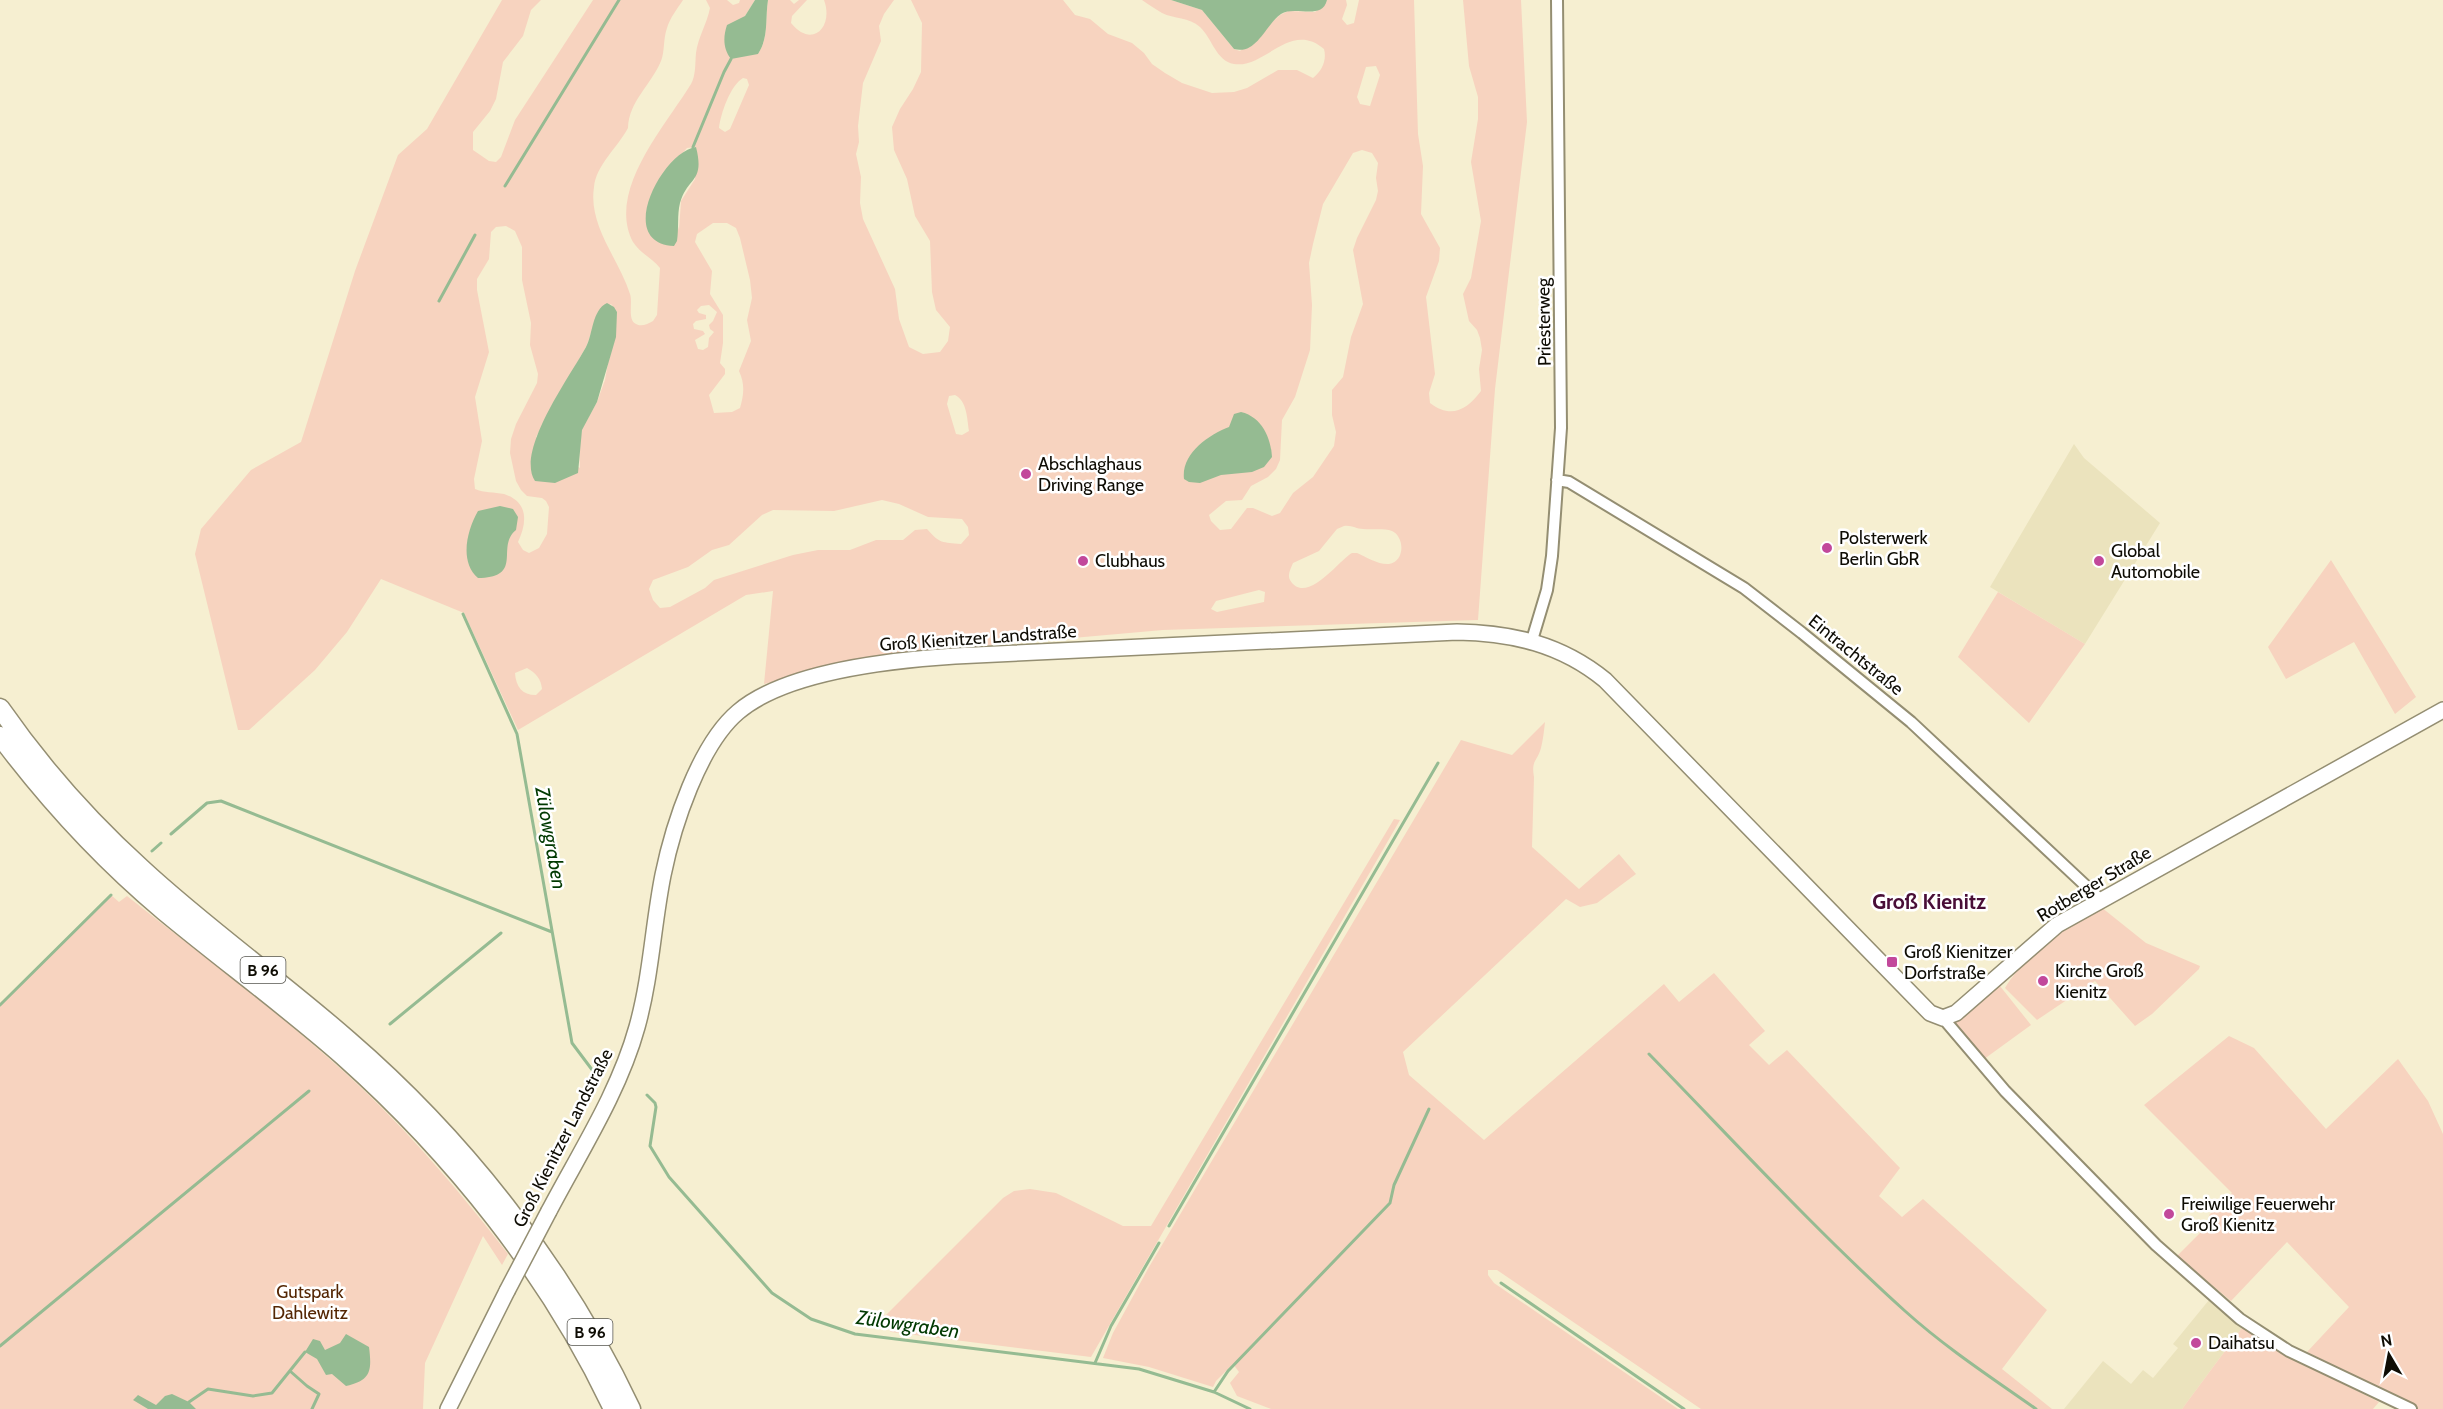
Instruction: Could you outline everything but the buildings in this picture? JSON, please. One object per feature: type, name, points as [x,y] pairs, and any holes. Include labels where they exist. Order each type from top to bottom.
[{"type":"highway","name":"B 96","points":[[0,708],[34,755],[79,807],[133,861],[178,901],[350,1041],[401,1088],[438,1127],[497,1195],[543,1258],[580,1316],[631,1409]]},
{"type":"highway","name":"B 96","points":[[0,736],[69,820],[129,880],[162,910],[327,1042],[383,1093],[423,1135],[462,1178],[517,1250],[566,1324],[613,1409]]},
{"type":"main road","name":"Groß Kienitzer Landstraße","points":[[448,1409],[611,1092],[631,1047],[648,976],[663,872],[687,798],[697,771],[714,739],[727,723],[750,703],[767,693],[804,680],[932,657],[1416,634],[1488,633],[1532,640]]},
{"type":"main road","points":[[1532,640],[1579,662],[1605,680],[1930,1013],[1943,1018]]},
{"type":"main road","name":"Rotberger Straße","points":[[1943,1018],[1956,1013],[2057,925],[2443,710]]},
{"type":"street","name":"Priesterweg","points":[[1532,640],[1547,590],[1562,402],[1557,0]]},
{"type":"street","name":"Eintrachtstraße","points":[[1557,480],[1569,482],[1752,593],[1911,722],[2101,900]]},
{"type":"street","points":[[1943,1018],[2005,1091],[2156,1245],[2248,1325],[2289,1351],[2411,1409]]},
{"type":"shaded area","points":[[755,0],[768,0],[765,34],[761,48],[758,54],[731,59],[724,43],[727,25],[745,16]]},
{"type":"shaded area","points":[[1171,0],[1327,0],[1320,10],[1281,14],[1255,43],[1242,50],[1234,49],[1202,10]]},
{"type":"shaded area","points":[[696,147],[697,173],[683,194],[680,203],[677,241],[674,246],[656,241],[647,230],[646,214],[650,197],[670,164],[683,152]]},
{"type":"shaded area","points":[[607,303],[617,312],[616,337],[597,402],[582,430],[578,473],[555,483],[535,481],[531,468],[532,451],[538,433],[547,413],[586,347],[598,311]]},
{"type":"shaded area","points":[[1241,412],[1255,418],[1260,423],[1270,443],[1272,457],[1264,467],[1252,472],[1221,475],[1200,483],[1184,479],[1184,470],[1191,454],[1205,440],[1229,427],[1234,414]]},
{"type":"shaded area","points":[[2074,444],[2084,458],[2160,523],[2085,644],[1990,587]]},
{"type":"shaded area","points":[[500,506],[513,509],[518,517],[516,530],[510,537],[505,567],[501,572],[492,576],[478,578],[468,563],[468,536],[478,511]]},
{"type":"shaded area","points":[[2209,1300],[2242,1328],[2182,1409],[2064,1409],[2103,1361],[2131,1384],[2143,1370],[2153,1378],[2178,1348],[2173,1344]]},
{"type":"shaded area","points":[[346,1334],[369,1347],[370,1368],[361,1381],[346,1386],[332,1374],[326,1375],[317,1359],[305,1352],[313,1339],[320,1341],[325,1350],[340,1343]]},
{"type":"shaded area","points":[[172,1394],[189,1402],[196,1409],[148,1409],[133,1400],[138,1395],[156,1405],[165,1396]]},
{"type":"green space","points":[[502,0],[541,0],[531,10],[523,36],[503,62],[496,99],[490,111],[473,132],[473,150],[489,161],[496,162],[501,157],[515,120],[593,0],[683,0],[668,24],[663,53],[657,70],[636,101],[629,118],[628,128],[603,164],[594,187],[593,201],[600,229],[630,294],[633,322],[644,325],[653,321],[657,315],[660,268],[633,242],[627,222],[627,202],[642,159],[693,80],[697,47],[710,8],[706,0],[727,0],[733,5],[739,3],[740,0],[755,0],[745,16],[758,54],[765,34],[768,0],[790,0],[794,4],[799,0],[807,0],[792,16],[791,23],[799,31],[813,34],[819,31],[826,19],[824,0],[894,0],[879,26],[881,41],[863,83],[858,126],[859,142],[856,154],[861,177],[860,203],[863,219],[895,289],[899,319],[909,347],[923,354],[940,352],[948,341],[950,327],[936,310],[932,292],[930,241],[915,216],[907,179],[894,150],[892,127],[921,72],[922,23],[911,0],[1063,0],[1075,15],[1090,19],[1108,34],[1132,43],[1152,64],[1165,73],[1182,83],[1212,93],[1234,92],[1247,88],[1278,70],[1297,70],[1313,78],[1323,65],[1324,49],[1312,42],[1300,40],[1289,42],[1245,64],[1234,64],[1223,58],[1196,24],[1162,13],[1142,0],[1171,0],[1202,10],[1234,49],[1240,51],[1280,15],[1288,11],[1315,12],[1327,0],[1346,0],[1347,5],[1342,19],[1347,25],[1354,23],[1359,0],[1414,0],[1418,134],[1423,166],[1421,214],[1440,248],[1439,261],[1426,297],[1435,374],[1429,393],[1430,403],[1445,411],[1452,411],[1470,403],[1481,391],[1480,338],[1477,330],[1469,321],[1463,294],[1471,278],[1481,221],[1471,162],[1478,119],[1478,97],[1469,66],[1463,0],[1521,0],[1527,122],[1495,389],[1478,620],[1163,630],[901,653],[845,663],[764,684],[773,591],[746,595],[518,730],[464,613],[381,579],[347,632],[315,670],[249,730],[238,730],[195,554],[201,529],[251,470],[301,442],[355,271],[398,155],[427,129]],"holes":[[[1376,66],[1380,75],[1370,106],[1360,104],[1357,97],[1366,67]],[[743,78],[747,79],[749,85],[730,129],[725,132],[719,128],[720,122],[734,87]],[[696,147],[695,179],[681,201],[679,230],[664,174],[687,148]],[[1362,150],[1372,153],[1378,163],[1376,178],[1378,191],[1353,250],[1363,304],[1351,337],[1343,377],[1332,390],[1332,415],[1336,432],[1334,446],[1313,477],[1293,493],[1280,513],[1272,516],[1253,508],[1247,508],[1231,529],[1220,530],[1211,521],[1209,515],[1226,501],[1242,500],[1251,486],[1268,477],[1276,469],[1280,460],[1282,420],[1295,397],[1310,350],[1312,305],[1309,263],[1323,204],[1353,153]],[[713,223],[727,223],[736,228],[740,238],[752,298],[747,320],[751,341],[739,371],[743,385],[742,398],[740,408],[732,412],[714,413],[709,395],[725,374],[725,369],[720,363],[723,315],[710,294],[712,271],[695,242],[697,234]],[[506,226],[515,231],[522,247],[522,280],[531,323],[530,345],[538,374],[537,383],[516,424],[511,439],[510,453],[516,481],[521,490],[527,496],[542,498],[549,507],[547,534],[539,548],[529,553],[523,550],[518,542],[524,521],[524,514],[518,502],[504,494],[475,489],[474,479],[482,441],[475,397],[489,352],[477,279],[489,259],[491,232],[496,227]],[[611,304],[617,312],[605,380],[597,402],[582,429],[579,446],[580,468],[536,437],[587,345],[598,312]],[[709,305],[717,312],[709,325],[714,332],[709,338],[708,347],[703,350],[698,349],[695,340],[705,334],[703,331],[694,329],[693,324],[706,319],[706,315],[697,310],[701,306]],[[955,395],[964,406],[969,431],[962,435],[956,434],[947,404],[949,396]],[[882,500],[899,504],[928,517],[962,519],[968,527],[969,535],[961,544],[950,543],[935,537],[927,529],[915,530],[903,540],[876,540],[850,550],[818,550],[793,555],[714,580],[705,588],[670,607],[660,608],[653,600],[649,589],[653,580],[688,567],[712,550],[729,545],[762,515],[773,510],[834,511]],[[1344,526],[1392,531],[1401,544],[1400,554],[1394,562],[1381,563],[1352,553],[1314,585],[1305,588],[1297,587],[1289,578],[1293,563],[1319,551],[1337,529]],[[1259,590],[1265,592],[1264,602],[1217,612],[1211,609],[1216,601]],[[527,668],[538,677],[542,689],[536,695],[527,694],[518,686],[515,673]]]},
{"type":"green space","points":[[2331,560],[2416,697],[2395,714],[2354,642],[2286,679],[2268,647]]},
{"type":"green space","points":[[1998,592],[2085,644],[2029,723],[1958,657]]},
{"type":"green space","points":[[1545,722],[1541,748],[1533,767],[1532,847],[1579,889],[1619,854],[1636,874],[1597,903],[1580,907],[1566,899],[1403,1052],[1409,1075],[1484,1140],[1664,984],[1679,1002],[1714,973],[1765,1031],[1749,1045],[1769,1065],[1787,1050],[1900,1168],[1879,1196],[1902,1217],[1923,1199],[2047,1310],[2002,1369],[2052,1409],[1701,1409],[1497,1270],[1488,1270],[1488,1275],[1494,1283],[1678,1409],[1271,1409],[1237,1396],[1230,1383],[1239,1372],[1233,1364],[1213,1387],[1149,1367],[1103,1358],[1113,1333],[1149,1267],[1461,740],[1512,755]]},
{"type":"green space","points":[[1394,819],[1400,820],[1091,1357],[891,1332],[878,1316],[886,1315],[1003,1198],[1014,1191],[1030,1189],[1056,1193],[1123,1226],[1151,1226]]},
{"type":"green space","name":"Gutspark Dahlewitz","points":[[111,895],[119,902],[127,896],[257,998],[333,1062],[380,1106],[425,1154],[508,1254],[502,1265],[483,1236],[425,1363],[423,1409],[0,1409],[0,1003]]},
{"type":"green space","points":[[2101,907],[2146,943],[2200,966],[2199,969],[2152,1014],[2135,1026],[2095,981],[2037,1020],[2005,988],[2035,952],[2074,923]]},
{"type":"green space","points":[[1996,981],[2031,1025],[1980,1062],[1946,1021]]},
{"type":"green space","points":[[2229,1036],[2254,1048],[2326,1129],[2398,1059],[2428,1101],[2443,1134],[2443,1409],[2411,1409],[2415,1405],[2307,1352],[2349,1307],[2287,1242],[2231,1301],[2177,1256],[2213,1220],[2209,1215],[2232,1193],[2144,1105]]},
{"type":"green space","points":[[2242,1328],[2300,1362],[2379,1402],[2373,1409],[2182,1409]]},
{"type":"waterway","points":[[505,186],[619,0]]},
{"type":"waterway","points":[[693,147],[731,59]]},
{"type":"waterway","points":[[439,301],[475,235]]},
{"type":"waterway","name":"Zülowgraben","points":[[463,614],[517,734],[572,1043],[593,1071]]},
{"type":"waterway","points":[[1169,1226],[1438,763]]},
{"type":"waterway","points":[[171,834],[207,803],[221,801],[552,932]]},
{"type":"waterway","points":[[152,851],[161,843]]},
{"type":"waterway","points":[[0,1005],[111,895]]},
{"type":"waterway","points":[[390,1024],[501,933]]},
{"type":"waterway","points":[[1649,1054],[1807,1217],[1905,1311],[1953,1350],[2036,1409]]},
{"type":"waterway","points":[[0,1346],[309,1091]]},
{"type":"waterway","name":"Zülowgraben","points":[[647,1095],[656,1107],[650,1146],[669,1177],[772,1293],[811,1319],[855,1334],[1139,1369],[1214,1392],[1250,1409]]},
{"type":"waterway","points":[[1214,1392],[1228,1371],[1390,1203],[1394,1185],[1429,1109]]},
{"type":"waterway","points":[[1095,1363],[1111,1326],[1159,1243]]},
{"type":"waterway","points":[[1501,1283],[1684,1409]]},
{"type":"waterway","points":[[189,1402],[208,1389],[253,1396],[272,1393],[305,1352]]},
{"type":"waterway","points":[[290,1371],[319,1394],[312,1409]]},
{"type":"place","name":"Abschlaghaus Driving Range","points":[[1026,474]]},
{"type":"place","name":"Polsterwerk Berlin GbR","points":[[1827,548]]},
{"type":"place","name":"Clubhaus","points":[[1083,561]]},
{"type":"place","name":"Global Automobile","points":[[2099,561]]},
{"type":"place","name":"Groß Kienitzer Dorfstraße","points":[[1892,962]]},
{"type":"place","name":"Kirche Groß Kienitz","points":[[2043,981]]},
{"type":"place","name":"Freiwilige Feuerwehr Groß Kienitz","points":[[2169,1214]]},
{"type":"place","name":"Daihatsu","points":[[2196,1343]]},
{"type":"district","name":"Groß Kienitz","points":[[1929,901]]}]
